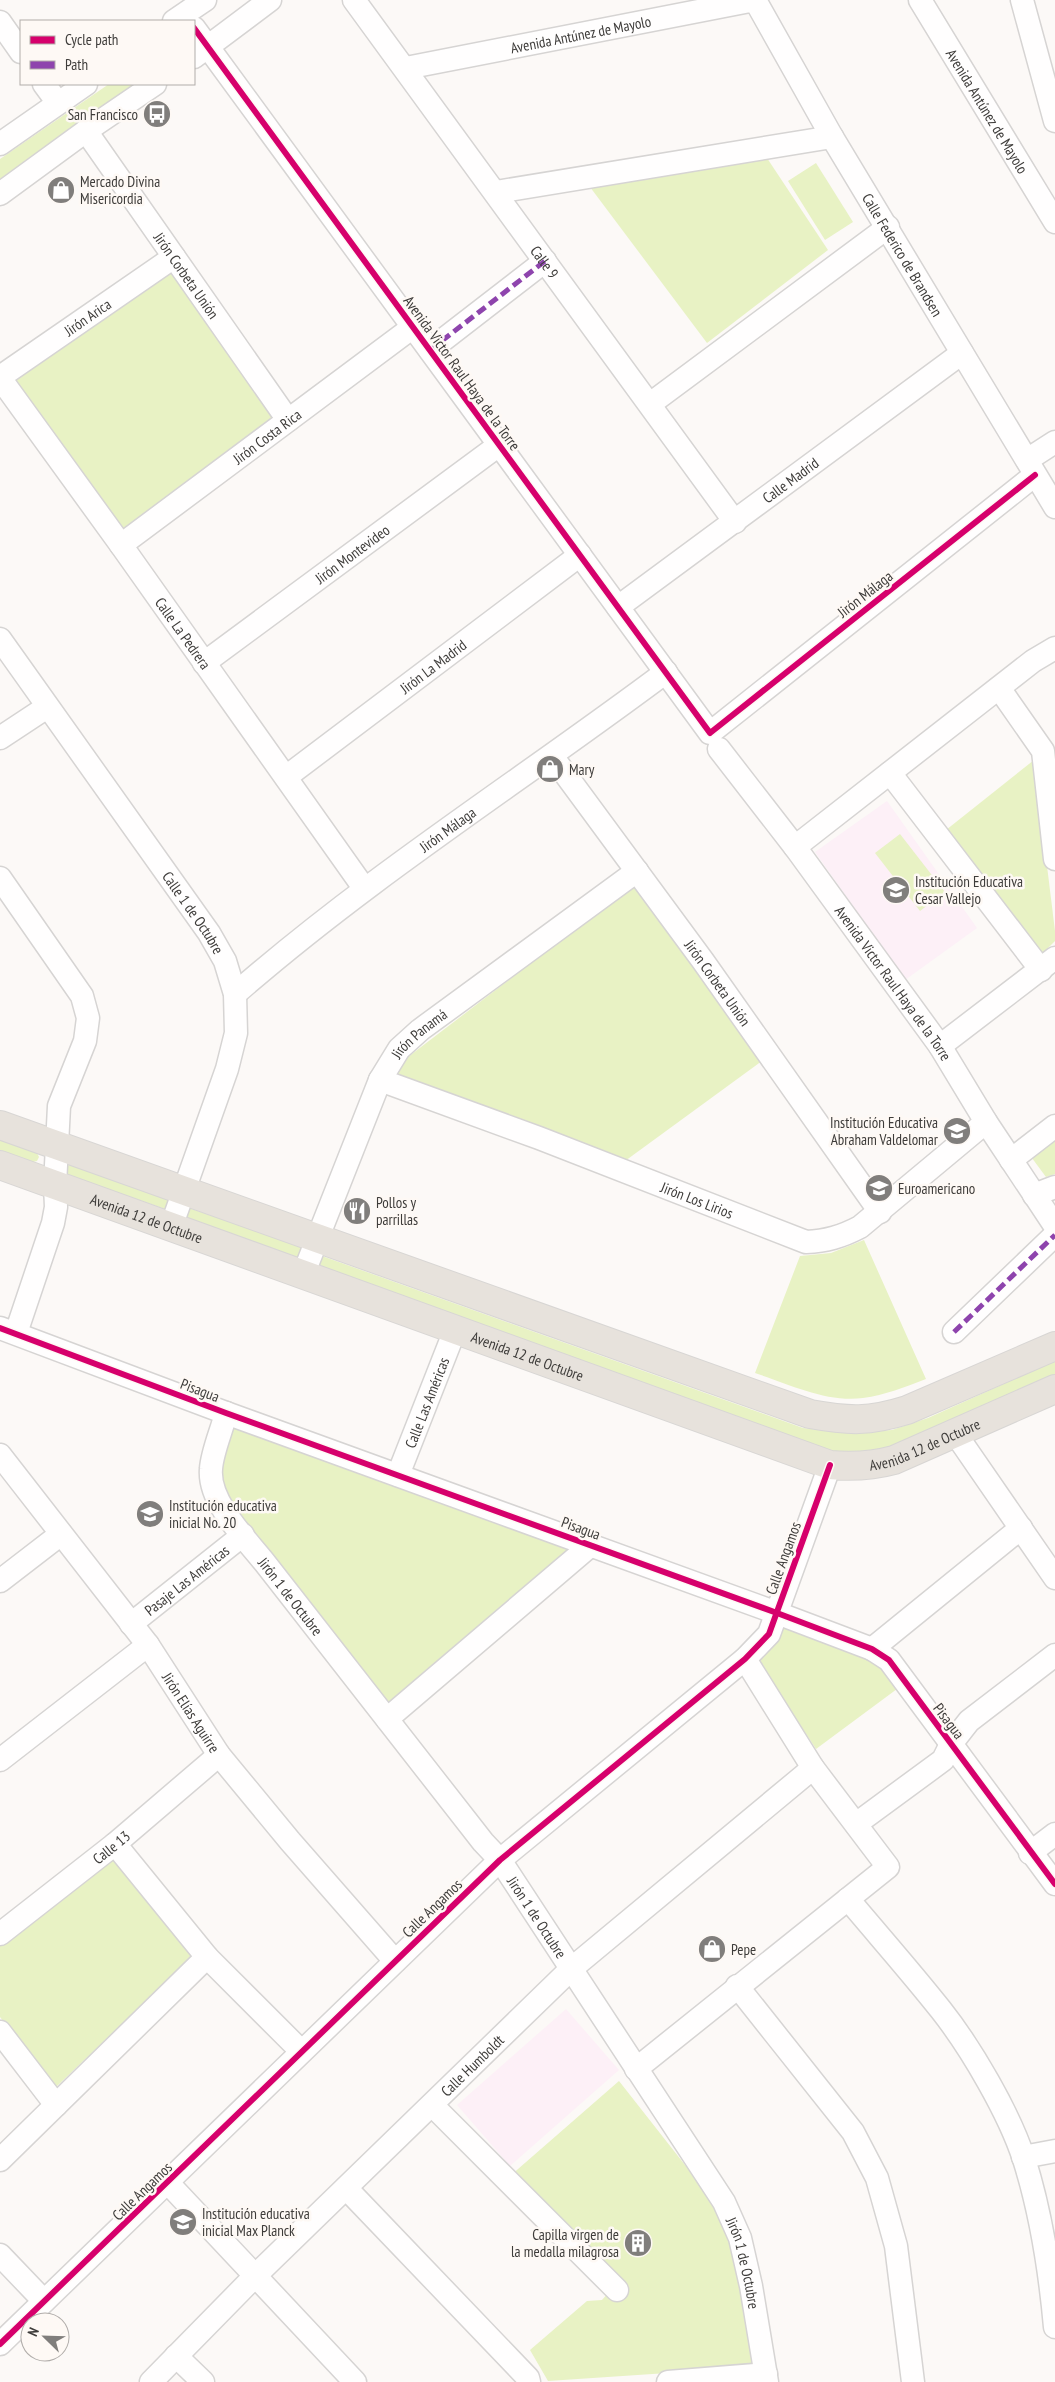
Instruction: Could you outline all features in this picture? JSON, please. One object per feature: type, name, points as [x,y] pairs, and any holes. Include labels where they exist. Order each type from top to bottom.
[{"type":"main road","points":[[0,1125],[810,1414],[845,1420],[873,1419],[907,1410],[1055,1346]]},
{"type":"main road","name":"Avenida 12 de Octubre","points":[[0,1165],[830,1465],[851,1467],[873,1465],[894,1460],[1055,1389]]},
{"type":"street","points":[[183,17],[205,0]]},
{"type":"street","points":[[201,52],[270,0]]},
{"type":"street","name":"Calle 9","points":[[354,0],[406,68],[736,522]]},
{"type":"street","name":"Avenida Antúnez de Mayolo","points":[[406,68],[666,8],[755,0]]},
{"type":"street","name":"Calle Federico de Brandsen","points":[[755,0],[832,137],[888,227],[1055,507]]},
{"type":"street","name":"Avenida Antúnez de Mayolo","points":[[920,0],[1055,222]]},
{"type":"street","points":[[1022,0],[1055,121]]},
{"type":"street","points":[[0,22],[20,51]]},
{"type":"street","name":"Avenida Victor Raul Haya de la Torre","points":[[195,40],[201,52],[413,327],[940,1046],[986,1122],[1055,1226]]},
{"type":"street","points":[[45,85],[58,103]]},
{"type":"street","points":[[0,144],[85,85]]},
{"type":"street","points":[[0,194],[86,131],[154,85]]},
{"type":"street","name":"Jirón Corbeta Unión","points":[[86,131],[288,420]]},
{"type":"street","points":[[496,192],[832,137]]},
{"type":"street","points":[[650,404],[888,227]]},
{"type":"street","name":"Jirón Arica","points":[[0,378],[174,257]]},
{"type":"street","points":[[430,350],[545,260]]},
{"type":"street","name":"Jirón Costa Rica","points":[[121,545],[413,327]]},
{"type":"street","name":"Calle Madrid","points":[[618,607],[736,522],[962,353]]},
{"type":"street","name":"Calle La Pedrera","points":[[0,378],[364,888]]},
{"type":"street","name":"Jirón Málaga","points":[[715,741],[1031,468],[1055,442]]},
{"type":"street","name":"Jirón Montevideo","points":[[204,662],[499,445]]},
{"type":"street","name":"Jirón La Madrid","points":[[286,777],[580,555]]},
{"type":"street","name":"Calle 1 de Octubre","points":[[0,639],[209,933],[225,961],[235,994],[236,1033],[229,1060],[171,1227]]},
{"type":"street","points":[[794,847],[1033,661],[1055,648]]},
{"type":"street","name":"Jirón Málaga","points":[[235,994],[290,946],[364,888],[552,756],[666,672]]},
{"type":"street","points":[[999,688],[1044,751],[1055,859]]},
{"type":"street","points":[[0,738],[47,707]]},
{"type":"street","name":"Jirón Corbeta Unión","points":[[552,756],[704,961],[880,1212]]},
{"type":"street","points":[[890,773],[1048,964],[940,1046]]},
{"type":"street","name":"Jirón Panamá","points":[[303,1275],[380,1080],[400,1049],[420,1030],[637,871]]},
{"type":"street","points":[[2,883],[82,996],[88,1018],[85,1041],[59,1106],[56,1145],[56,1208],[52,1223],[8,1330]]},
{"type":"street","name":"Jirón Los Lirios","points":[[380,1080],[539,1138],[806,1242],[826,1241],[845,1236],[880,1212],[986,1122]]},
{"type":"street","points":[[1011,1160],[1055,1126]]},
{"type":"street","points":[[1034,1195],[1055,1187]]},
{"type":"street","points":[[954,1332],[1055,1235]]},
{"type":"street","name":"Pisagua","points":[[8,1330],[226,1413],[872,1649],[889,1660],[1030,1853],[1055,1884]]},
{"type":"street","name":"Calle Las Américas","points":[[398,1475],[455,1330]]},
{"type":"street","name":"Jirón 1 de Octubre","points":[[226,1413],[210,1469],[215,1495],[243,1535],[483,1842],[500,1860],[724,2202],[740,2238],[751,2286],[767,2378]]},
{"type":"street","points":[[955,1434],[1055,1578]]},
{"type":"street","name":"Jirón Elías Aguirre","points":[[0,1455],[148,1646],[219,1755],[290,1841],[396,1961]]},
{"type":"street","name":"Calle Angamos","points":[[0,2344],[500,1860],[745,1659],[769,1634],[830,1465]]},
{"type":"street","points":[[872,1649],[1021,1528]]},
{"type":"street","points":[[0,1581],[62,1534]]},
{"type":"street","name":"Pasaje Las Américas","points":[[131,1624],[243,1535]]},
{"type":"street","points":[[387,1719],[590,1545]]},
{"type":"street","points":[[0,1760],[148,1646]]},
{"type":"street","points":[[856,1824],[942,1760],[951,1744],[969,1721],[1055,1654]]},
{"type":"street","points":[[636,2069],[737,1986],[888,1867],[813,1768],[745,1659]]},
{"type":"street","name":"Calle 13","points":[[0,1934],[115,1844],[219,1755]]},
{"type":"street","name":"Calle Humboldt","points":[[151,2382],[256,2275],[571,1969],[813,1768]]},
{"type":"street","points":[[1030,1853],[1055,1834]]},
{"type":"street","points":[[115,1844],[207,1956],[301,2051]]},
{"type":"street","points":[[848,1899],[947,2018],[983,2072],[1023,2157],[1039,2218],[1054,2295],[1055,2327]]},
{"type":"street","points":[[0,2160],[207,1956]]},
{"type":"street","points":[[737,1986],[856,2137],[877,2178],[896,2246],[913,2382]]},
{"type":"street","points":[[0,2032],[56,2105]]},
{"type":"street","points":[[432,2105],[617,2290]]},
{"type":"street","points":[[1023,2157],[1055,2150]]},
{"type":"street","points":[[168,2183],[355,2382]]},
{"type":"street","points":[[346,2188],[528,2378],[529,2382]]},
{"type":"street","points":[[0,2256],[44,2300]]},
{"type":"street","points":[[176,2356],[203,2382]]},
{"type":"street","points":[[668,2382],[767,2378]]},
{"type":"shaded area","name":"Institución Educativa Cesar Vallejo","points":[[887,801],[977,928],[905,980],[815,852]]},
{"type":"shaded area","points":[[566,2009],[619,2070],[510,2166],[457,2105]]},
{"type":"green space","points":[[108,85],[136,85],[0,179],[0,159]]},
{"type":"green space","points":[[763,152],[828,250],[707,343],[590,187]]},
{"type":"green space","points":[[816,163],[853,222],[825,240],[788,181]]},
{"type":"green space","points":[[169,270],[277,418],[121,538],[9,382]]},
{"type":"green space","points":[[1034,760],[1055,931],[1055,941],[1041,955],[946,830]]},
{"type":"green space","points":[[900,834],[945,892],[920,911],[875,853]]},
{"type":"green space","points":[[633,885],[766,1058],[625,1161],[404,1081],[398,1074],[404,1060]]},
{"type":"green space","points":[[1055,1135],[1055,1174],[1046,1177],[1029,1154]]},
{"type":"green space","points":[[0,1140],[37,1153],[39,1157],[37,1161],[33,1162],[0,1150]]},
{"type":"green space","points":[[71,1164],[168,1199],[171,1201],[169,1207],[165,1209],[68,1175],[67,1166]]},
{"type":"green space","points":[[189,1208],[300,1246],[305,1253],[298,1258],[188,1218],[184,1213]]},
{"type":"green space","points":[[864,1240],[926,1379],[879,1395],[850,1399],[808,1392],[755,1373],[800,1256],[831,1253]]},
{"type":"green space","points":[[322,1256],[803,1428],[845,1433],[892,1430],[928,1418],[1055,1361],[1055,1378],[899,1448],[845,1457],[318,1266]]},
{"type":"green space","points":[[239,1425],[565,1546],[569,1555],[387,1707],[222,1494],[216,1470],[226,1432]]},
{"type":"green space","points":[[784,1619],[877,1663],[897,1689],[816,1749],[757,1660]]},
{"type":"green space","points":[[111,1854],[192,1957],[55,2088],[0,2017],[0,1945]]},
{"type":"green space","points":[[619,2081],[718,2207],[740,2260],[757,2367],[548,2381],[530,2350],[587,2301],[602,2300],[620,2280],[510,2176]]},
{"type":"marked path","points":[[430,350],[545,261]]},
{"type":"marked path","points":[[954,1332],[1055,1235]]},
{"type":"cycle path","points":[[195,29],[710,733],[1035,475]]},
{"type":"cycle path","points":[[0,1328],[226,1413],[872,1649],[889,1660],[1055,1884]]},
{"type":"cycle path","points":[[0,2344],[500,1860],[745,1659],[769,1634],[830,1465]]},
{"type":"place","name":"San Francisco","points":[[157,114]]},
{"type":"place","name":"Mercado Divina Misericordia","points":[[61,190]]},
{"type":"place","name":"Mary","points":[[550,769]]},
{"type":"place","name":"Institución Educativa Cesar Vallejo","points":[[896,890]]},
{"type":"place","name":"Institución Educativa Abraham Valdelomar","points":[[957,1131]]},
{"type":"place","name":"Euroamericano","points":[[879,1188]]},
{"type":"place","name":"Pollos y parrillas","points":[[357,1211]]},
{"type":"place","name":"Institución educativa inicial No. 20","points":[[150,1514]]},
{"type":"place","name":"Pepe","points":[[712,1949]]},
{"type":"place","name":"Institución educativa inicial Max Planck","points":[[183,2222]]},
{"type":"place","name":"Capilla virgen de la medalla milagrosa","points":[[638,2243]]}]
